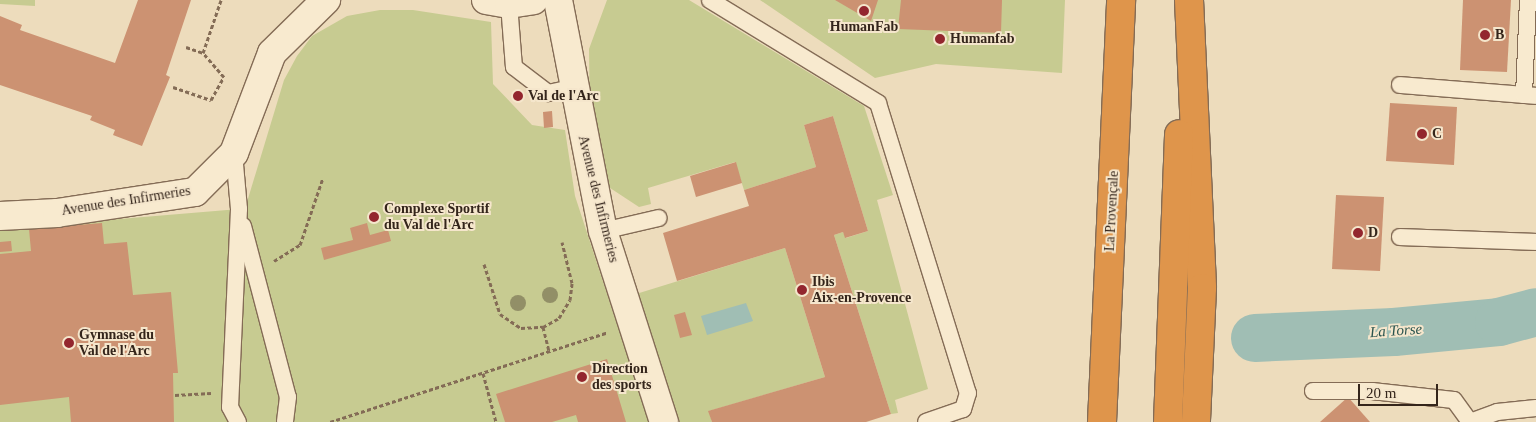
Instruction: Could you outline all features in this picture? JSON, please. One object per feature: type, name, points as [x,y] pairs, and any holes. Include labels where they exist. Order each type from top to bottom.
[{"type":"highway","name":"La Provençale","points":[[1102,422],[1121,0]]},
{"type":"highway","points":[[1168,422],[1184,0]]},
{"type":"highway","points":[[1189,0],[1202,288],[1196,422]]},
{"type":"street","name":"Avenue des Infirmeries","points":[[1,215],[57,213],[195,192],[234,153],[272,53],[326,0]]},
{"type":"street","name":"Avenue des Infirmeries","points":[[558,0],[572,88],[603,231],[664,422]]},
{"type":"lane","points":[[710,0],[878,103],[968,393],[963,409],[926,422]]},
{"type":"lane","points":[[1400,84],[1530,95],[1528,0]]},
{"type":"lane","points":[[509,1],[509,49],[514,66],[548,93],[572,88]]},
{"type":"lane","points":[[234,153],[239,210],[230,407],[238,422]]},
{"type":"lane","points":[[239,210],[288,397],[285,422]]},
{"type":"lane","points":[[603,231],[659,218]]},
{"type":"lane","points":[[1400,236],[1536,242]]},
{"type":"lane","points":[[1313,391],[1372,391],[1454,400],[1470,422],[1497,412],[1536,408]]},
{"type":"path","points":[[203,53],[222,0]]},
{"type":"path","points":[[173,87],[211,100],[224,78],[203,53],[186,47]]},
{"type":"path","points":[[270,264],[300,245],[323,178]]},
{"type":"path","points":[[484,264],[500,314],[521,328],[543,327],[559,318],[570,300],[572,283],[562,242]]},
{"type":"path","points":[[330,422],[632,324]]},
{"type":"path","points":[[543,327],[549,351]]},
{"type":"path","points":[[483,373],[496,422]]},
{"type":"path","points":[[175,395],[220,393]]},
{"type":"green space","points":[[0,0],[35,0],[35,6],[0,4]]},
{"type":"green space","points":[[607,0],[689,0],[864,106],[893,195],[877,200],[928,389],[895,400],[898,413],[891,414],[834,235],[843,232],[846,238],[868,231],[833,116],[804,125],[816,167],[744,190],[735,162],[648,188],[651,204],[639,207],[604,184],[590,124],[589,49]]},
{"type":"green space","name":"Humanfab","points":[[760,0],[1065,0],[1062,73],[936,64],[875,78]]},
{"type":"green space","name":"Complexe Sportif du Val de l'Arc","points":[[380,10],[413,10],[491,22],[493,84],[532,125],[565,130],[575,196],[649,422],[0,422],[0,229],[239,209],[247,202],[284,80],[297,56],[312,36],[347,16]]},
{"type":"green space","points":[[785,248],[825,377],[709,411],[712,422],[675,422],[636,294]]},
{"type":"water","points":[[746,303],[753,321],[707,335],[701,316]]},
{"type":"building","points":[[138,0],[191,0],[166,75],[170,77],[142,146],[113,135],[115,130],[90,120],[92,116],[0,85],[0,16],[22,25],[20,30],[115,63]]},
{"type":"building","name":"HumanFab","points":[[835,0],[878,0],[871,21]]},
{"type":"building","points":[[901,0],[1002,0],[1001,33],[898,29]]},
{"type":"building","name":"B","points":[[1463,0],[1511,0],[1507,72],[1460,70]]},
{"type":"building","name":"C","points":[[1390,103],[1457,107],[1454,165],[1386,161]]},
{"type":"building","points":[[552,111],[553,127],[544,128],[543,112]]},
{"type":"building","points":[[833,116],[868,231],[845,238],[843,232],[834,235],[891,414],[866,422],[712,422],[708,411],[825,377],[785,248],[677,281],[663,233],[749,206],[744,190],[816,167],[804,125]]},
{"type":"building","points":[[736,162],[742,183],[696,197],[690,176]]},
{"type":"building","name":"D","points":[[1336,195],[1384,197],[1380,271],[1332,269]]},
{"type":"building","name":"Gymnase du Val de l'Arc","points":[[102,223],[104,244],[127,242],[133,295],[171,292],[178,373],[173,373],[174,422],[71,422],[69,397],[0,405],[0,254],[31,251],[29,229]]},
{"type":"building","points":[[367,223],[370,235],[388,230],[391,241],[324,260],[321,248],[353,240],[350,228]]},
{"type":"building","points":[[11,241],[12,251],[0,252],[0,242]]},
{"type":"building","points":[[685,312],[692,335],[680,338],[674,315]]},
{"type":"building","name":"Direction des sports","points":[[607,359],[626,422],[578,422],[576,415],[552,422],[505,422],[496,394]]},
{"type":"building","points":[[1348,397],[1370,422],[1320,422]]},
{"type":"waterway","name":"La Torse","points":[[1255,338],[1394,332],[1499,322],[1536,312]]},
{"type":"place","name":"HumanFab","points":[[864,11]]},
{"type":"place","name":"B","points":[[1485,35]]},
{"type":"place","name":"Humanfab","points":[[940,39]]},
{"type":"place","name":"Val de l'Arc","points":[[518,96]]},
{"type":"place","name":"C","points":[[1422,134]]},
{"type":"place","name":"Complexe Sportif du Val de l'Arc","points":[[374,217]]},
{"type":"place","name":"D","points":[[1358,233]]},
{"type":"place","name":"Ibis Aix-en-Provence","points":[[802,290]]},
{"type":"place","name":"Gymnase du Val de l'Arc","points":[[69,343]]},
{"type":"place","name":"Direction des sports","points":[[582,377]]}]
